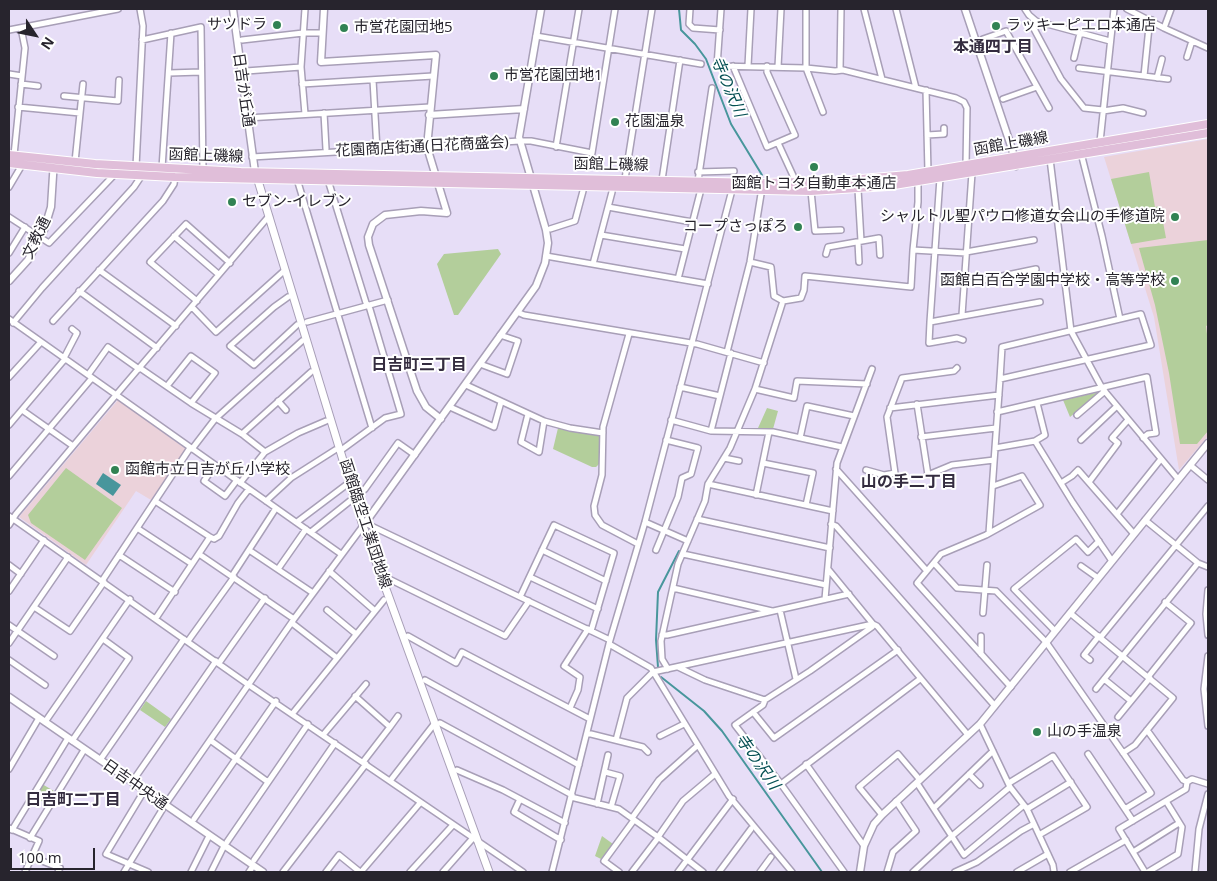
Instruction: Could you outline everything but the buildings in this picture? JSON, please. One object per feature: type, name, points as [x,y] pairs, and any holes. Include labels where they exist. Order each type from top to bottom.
[{"type":"main road","name":"函館上磯線","points":[[11,155],[115,174],[176,177],[256,175],[762,186],[811,191],[888,186],[972,173],[1100,142],[1208,124]]},
{"type":"main road","name":"函館上磯線","points":[[533,182],[624,179],[662,180],[732,190],[796,182],[848,181],[928,172],[966,165],[1050,159],[1208,132]]},
{"type":"main road","name":"函館上磯線","points":[[9,163],[22,165],[75,162],[203,170],[297,179],[436,179]]},
{"type":"main road","name":"函館臨空工業団地線","points":[[256,175],[354,498],[438,723],[476,840],[489,872]]},
{"type":"street","points":[[9,30],[118,9]]},
{"type":"street","points":[[136,167],[143,26],[140,9]]},
{"type":"street","name":"日吉が丘通","points":[[233,9],[256,175]]},
{"type":"street","points":[[305,9],[301,68],[305,114]]},
{"type":"street","points":[[324,9],[321,62],[436,55],[427,147],[447,213],[421,211],[390,213],[378,218],[372,226],[368,237],[418,395],[426,407],[441,419]]},
{"type":"street","points":[[124,872],[164,807],[293,621],[536,286],[546,256],[547,236],[519,137],[540,9]]},
{"type":"street","points":[[556,147],[579,9]]},
{"type":"street","points":[[609,49],[615,9]]},
{"type":"street","points":[[624,179],[652,9]]},
{"type":"street","points":[[690,9],[689,24],[693,28],[720,30]]},
{"type":"street","points":[[721,9],[717,66],[778,66],[840,70],[926,90],[964,102],[966,108],[966,165]]},
{"type":"street","points":[[748,66],[751,9]]},
{"type":"street","points":[[778,66],[781,9]]},
{"type":"street","points":[[806,9],[806,68],[823,112]]},
{"type":"street","points":[[840,70],[841,9]]},
{"type":"street","points":[[864,9],[882,79]]},
{"type":"street","points":[[896,9],[916,88]]},
{"type":"street","points":[[965,9],[1016,162]]},
{"type":"street","points":[[1026,9],[1029,15],[1036,21],[1110,41]]},
{"type":"street","points":[[1100,142],[1114,9]]},
{"type":"street","points":[[1127,9],[1208,48]]},
{"type":"street","points":[[1164,28],[1172,9]]},
{"type":"street","points":[[1144,76],[1149,27],[1152,20]]},
{"type":"street","points":[[1036,21],[1033,27],[1061,79],[1084,108],[1103,111],[1123,108],[1143,114]]},
{"type":"street","points":[[142,40],[201,27],[203,170]]},
{"type":"street","points":[[11,155],[25,48],[21,28]]},
{"type":"street","points":[[983,39],[1006,31],[1049,108]]},
{"type":"street","points":[[242,40],[303,32],[322,33]]},
{"type":"street","points":[[162,168],[171,33]]},
{"type":"street","points":[[1074,58],[1080,33]]},
{"type":"street","points":[[536,36],[702,64]]},
{"type":"street","points":[[1186,57],[1192,41]]},
{"type":"street","name":"花園商店街通(日花商盛会)","points":[[252,157],[520,141],[592,154],[609,49]]},
{"type":"street","points":[[1157,78],[1162,59]]},
{"type":"street","points":[[662,180],[680,60]]},
{"type":"street","points":[[732,66],[767,147],[795,135],[767,72],[767,66]]},
{"type":"street","points":[[246,71],[301,68]]},
{"type":"street","points":[[1079,68],[1168,79]]},
{"type":"street","points":[[168,73],[201,72]]},
{"type":"street","points":[[9,74],[22,76]]},
{"type":"street","points":[[302,84],[433,76]]},
{"type":"street","points":[[64,96],[118,101],[119,80]]},
{"type":"street","points":[[374,80],[377,150]]},
{"type":"street","points":[[21,84],[38,86]]},
{"type":"street","points":[[75,162],[83,84]]},
{"type":"street","points":[[1003,99],[1037,87]]},
{"type":"street","points":[[678,278],[699,185],[698,172],[712,88]]},
{"type":"street","points":[[926,90],[928,172]]},
{"type":"street","points":[[18,107],[80,113]]},
{"type":"street","points":[[247,118],[430,107]]},
{"type":"street","points":[[429,115],[524,110]]},
{"type":"street","points":[[324,113],[326,149]]},
{"type":"street","points":[[928,135],[944,134],[944,128]]},
{"type":"street","points":[[778,143],[796,182]]},
{"type":"street","points":[[1081,153],[1120,319]]},
{"type":"street","points":[[1050,159],[1071,331],[1103,390],[1178,479]]},
{"type":"street","name":"文教通","points":[[9,281],[11,274],[28,260],[41,236],[51,207],[54,164]]},
{"type":"street","points":[[9,187],[22,165]]},
{"type":"street","points":[[698,172],[734,171]]},
{"type":"street","points":[[962,315],[972,173]]},
{"type":"street","points":[[9,217],[41,236],[49,243],[115,174]]},
{"type":"street","points":[[142,175],[134,187],[11,321],[341,554]]},
{"type":"street","points":[[53,321],[79,290],[164,201],[176,177]]},
{"type":"street","points":[[940,178],[929,343],[957,338],[963,340]]},
{"type":"street","points":[[297,179],[372,428]]},
{"type":"street","points":[[266,501],[291,478],[338,450],[385,418],[401,414],[328,180]]},
{"type":"street","points":[[750,262],[771,267],[774,296],[783,301],[801,298],[804,290],[805,276],[911,288],[912,250],[918,202],[918,182]]},
{"type":"street","points":[[711,430],[750,262],[762,186]]},
{"type":"street","points":[[858,189],[859,262]]},
{"type":"street","points":[[552,872],[610,642],[645,522],[732,190]]},
{"type":"street","points":[[550,229],[575,222],[583,191]]},
{"type":"street","points":[[811,191],[816,231],[840,230]]},
{"type":"street","points":[[593,264],[612,192]]},
{"type":"street","points":[[608,208],[692,222]]},
{"type":"street","points":[[9,525],[11,517],[268,216]]},
{"type":"street","points":[[197,301],[150,262],[186,224],[230,262]]},
{"type":"street","points":[[9,253],[25,227]]},
{"type":"street","points":[[601,235],[685,250]]},
{"type":"street","points":[[174,236],[217,273]]},
{"type":"street","points":[[826,254],[828,247],[880,238],[880,255]]},
{"type":"street","points":[[912,250],[966,252],[1034,240]]},
{"type":"street","points":[[546,256],[708,284]]},
{"type":"street","points":[[98,270],[176,326]]},
{"type":"street","points":[[192,307],[216,332],[285,270]]},
{"type":"street","points":[[964,284],[1036,270]]},
{"type":"street","points":[[79,290],[157,348]]},
{"type":"street","points":[[288,297],[274,306],[230,346],[254,365],[297,325]]},
{"type":"street","points":[[307,322],[388,300]]},
{"type":"street","points":[[668,669],[662,659],[661,641],[678,564],[705,501],[708,484],[724,458],[755,389],[783,301]]},
{"type":"street","points":[[930,322],[1040,302]]},
{"type":"street","points":[[517,312],[524,315],[692,344],[764,363]]},
{"type":"street","points":[[989,533],[1002,347],[1140,314],[1151,345],[1000,379]]},
{"type":"street","points":[[9,425],[65,358],[77,333],[72,329]]},
{"type":"street","points":[[629,334],[603,427],[602,475],[594,502],[595,515],[605,528],[638,544]]},
{"type":"street","points":[[480,364],[507,374],[518,341],[500,335]]},
{"type":"street","points":[[34,607],[70,631],[155,501],[191,449],[215,419],[302,341]]},
{"type":"street","points":[[9,377],[41,342]]},
{"type":"street","points":[[9,476],[90,376],[108,347],[191,404],[242,434],[265,452]]},
{"type":"street","points":[[167,386],[191,356],[215,373],[191,404]]},
{"type":"street","points":[[866,470],[884,475],[895,473],[887,418],[902,378],[954,371],[958,368]]},
{"type":"street","points":[[825,599],[836,469],[842,447],[872,369]]},
{"type":"street","points":[[242,434],[311,372]]},
{"type":"street","points":[[997,412],[1103,390],[1147,377],[1156,433],[1148,434],[1143,438]]},
{"type":"street","points":[[755,389],[794,398],[797,381],[867,384]]},
{"type":"street","points":[[466,384],[544,421],[570,428],[603,433]]},
{"type":"street","points":[[680,387],[720,396]]},
{"type":"street","points":[[1077,415],[1103,390]]},
{"type":"street","points":[[890,408],[998,395]]},
{"type":"street","points":[[278,401],[286,410]]},
{"type":"street","points":[[450,407],[494,427],[501,402]]},
{"type":"street","points":[[995,448],[1035,441],[1045,435],[1037,403]]},
{"type":"street","points":[[917,404],[928,475],[952,465],[994,460]]},
{"type":"street","points":[[800,438],[807,406],[854,416]]},
{"type":"street","points":[[1082,440],[1117,406]]},
{"type":"street","points":[[22,410],[73,446]]},
{"type":"street","points":[[528,414],[521,442],[539,452],[544,421]]},
{"type":"street","points":[[671,420],[711,430],[769,432],[842,447]]},
{"type":"street","points":[[1089,482],[1118,443],[1112,438],[1128,420]]},
{"type":"street","points":[[215,465],[204,482],[225,496],[265,452],[298,433],[326,421]]},
{"type":"street","points":[[921,437],[996,428]]},
{"type":"street","points":[[756,495],[769,432]]},
{"type":"street","points":[[656,550],[665,532],[678,496],[682,478],[691,474],[698,448],[666,440]]},
{"type":"street","points":[[1035,441],[1112,561]]},
{"type":"street","points":[[278,570],[308,530],[365,489],[398,443],[415,455]]},
{"type":"street","points":[[860,872],[864,846],[874,824],[882,814],[980,724],[1208,443]]},
{"type":"street","points":[[724,458],[739,462]]},
{"type":"street","points":[[1117,514],[1161,459]]},
{"type":"street","points":[[763,463],[813,473],[806,505]]},
{"type":"street","points":[[1190,465],[1208,480]]},
{"type":"street","points":[[836,469],[927,571]]},
{"type":"street","points":[[1061,482],[1078,470],[1134,534]]},
{"type":"street","points":[[993,486],[1022,476],[1040,504],[989,533],[942,554],[917,583],[1010,686]]},
{"type":"street","points":[[296,522],[350,482]]},
{"type":"street","points":[[708,484],[833,511]]},
{"type":"street","points":[[155,501],[214,539],[219,536],[238,503],[249,489]]},
{"type":"street","points":[[1090,660],[1084,655],[1208,506]]},
{"type":"street","points":[[100,760],[233,576],[276,508]]},
{"type":"street","points":[[11,517],[217,662],[523,872]]},
{"type":"street","points":[[697,519],[830,548]]},
{"type":"street","points":[[1145,520],[1198,563],[1207,565]]},
{"type":"street","points":[[645,522],[688,542]]},
{"type":"street","points":[[831,524],[836,526],[995,706]]},
{"type":"street","points":[[364,525],[589,630],[651,668],[729,796],[792,872]]},
{"type":"street","points":[[520,597],[554,525],[614,553],[598,608],[589,630],[564,666],[580,677],[578,690],[570,708]]},
{"type":"street","points":[[137,528],[192,564]]},
{"type":"street","points":[[156,618],[210,537]]},
{"type":"street","points":[[9,591],[44,540]]},
{"type":"street","points":[[1055,631],[1014,589],[1076,540],[1088,552],[1099,541]]},
{"type":"street","points":[[249,550],[313,593]]},
{"type":"street","points":[[542,550],[606,581]]},
{"type":"street","points":[[199,554],[265,598],[337,658]]},
{"type":"street","points":[[683,554],[826,585]]},
{"type":"street","points":[[119,555],[174,592]]},
{"type":"street","points":[[9,643],[68,557]]},
{"type":"street","points":[[934,563],[957,588],[996,591],[1046,642],[1151,793],[1125,809]]},
{"type":"street","points":[[1096,689],[1198,563]]},
{"type":"street","points":[[9,565],[21,574]]},
{"type":"street","points":[[983,613],[987,565]]},
{"type":"street","points":[[1081,566],[1098,578]]},
{"type":"street","points":[[828,570],[898,650],[968,735]]},
{"type":"street","points":[[329,571],[375,611]]},
{"type":"street","points":[[530,577],[598,608]]},
{"type":"street","points":[[387,578],[505,636],[529,601]]},
{"type":"street","points":[[673,588],[777,610]]},
{"type":"street","points":[[1208,590],[1206,614],[1208,635]]},
{"type":"street","points":[[662,635],[849,594]]},
{"type":"street","points":[[132,782],[265,598]]},
{"type":"street","points":[[9,769],[42,720],[130,600]]},
{"type":"street","points":[[293,713],[384,600]]},
{"type":"street","points":[[1118,718],[1191,623],[1165,602]]},
{"type":"street","points":[[327,610],[356,634]]},
{"type":"street","points":[[777,610],[796,679]]},
{"type":"street","points":[[1070,613],[1173,698],[1135,745],[1123,753]]},
{"type":"street","points":[[616,740],[627,698],[653,672],[874,624]]},
{"type":"street","points":[[844,872],[781,784],[735,725],[764,705],[765,700],[810,671],[874,624]]},
{"type":"street","points":[[9,625],[54,656]]},
{"type":"street","points":[[408,636],[456,663],[462,652],[590,719]]},
{"type":"street","points":[[981,636],[981,654]]},
{"type":"street","points":[[25,872],[39,842],[10,830],[70,739],[130,658],[103,639]]},
{"type":"street","points":[[753,712],[774,738],[898,650]]},
{"type":"street","points":[[1208,656],[1206,689],[1208,726]]},
{"type":"street","points":[[9,660],[45,685]]},
{"type":"street","points":[[678,667],[705,680],[765,700]]},
{"type":"street","points":[[781,784],[920,679]]},
{"type":"street","points":[[1104,679],[1131,701]]},
{"type":"street","points":[[425,680],[579,766]]},
{"type":"street","points":[[323,734],[366,684]]},
{"type":"street","points":[[355,696],[390,727]]},
{"type":"street","name":"日吉中央通","points":[[10,699],[132,782],[164,807],[254,863],[262,872]]},
{"type":"street","points":[[194,820],[276,701]]},
{"type":"street","points":[[283,872],[398,716]]},
{"type":"street","points":[[390,781],[438,723],[572,796],[619,809],[703,872]]},
{"type":"street","points":[[211,872],[225,844],[308,724]]},
{"type":"street","points":[[660,736],[684,724]]},
{"type":"street","points":[[980,724],[1010,785],[1026,807],[1053,865],[1054,872]]},
{"type":"street","points":[[1147,730],[1183,780],[1187,782]]},
{"type":"street","points":[[587,733],[643,747],[648,752]]},
{"type":"street","points":[[210,740],[268,782]]},
{"type":"street","points":[[249,872],[335,743]]},
{"type":"street","points":[[619,872],[604,861],[659,780],[697,746]]},
{"type":"street","points":[[30,838],[84,750]]},
{"type":"street","points":[[934,808],[994,751]]},
{"type":"street","points":[[882,814],[859,787],[898,754],[918,781],[964,855],[1026,807],[1071,782]]},
{"type":"street","points":[[1088,754],[1133,821]]},
{"type":"street","points":[[597,804],[608,755]]},
{"type":"street","points":[[912,872],[1010,785],[1053,756],[1087,807],[1039,835]]},
{"type":"street","points":[[806,764],[864,846]]},
{"type":"street","points":[[457,770],[520,799],[565,823]]},
{"type":"street","points":[[605,772],[620,776],[611,807]]},
{"type":"street","points":[[632,872],[683,801],[715,774]]},
{"type":"street","points":[[969,774],[980,785]]},
{"type":"street","points":[[1187,782],[1192,779],[1208,784]]},
{"type":"street","points":[[1166,801],[1182,827],[1178,854],[1146,872],[1119,829],[1186,789],[1187,782]]},
{"type":"street","points":[[1195,872],[1199,829],[1208,794]]},
{"type":"street","points":[[142,796],[106,854],[148,872]]},
{"type":"street","points":[[520,799],[514,812],[561,840]]},
{"type":"street","points":[[678,872],[733,799]]},
{"type":"street","points":[[888,872],[893,852],[916,831],[896,801]]},
{"type":"street","points":[[339,855],[360,872],[420,802]]},
{"type":"street","points":[[1133,852],[1179,823]]},
{"type":"street","points":[[410,872],[453,824]]},
{"type":"street","points":[[955,872],[977,862],[1034,824]]},
{"type":"street","points":[[719,872],[751,829]]},
{"type":"street","points":[[191,872],[209,836]]},
{"type":"street","points":[[443,872],[476,840]]},
{"type":"street","points":[[1070,872],[1126,840]]},
{"type":"street","points":[[326,872],[344,849]]},
{"type":"street","points":[[1017,872],[1048,854]]},
{"type":"street","points":[[32,856],[60,868],[58,872]]},
{"type":"street","points":[[760,872],[771,857]]},
{"type":"shaded area","name":"函館白百合学園中学校・高等学校","points":[[1208,139],[1208,436],[1179,470],[1154,317],[1104,157]]},
{"type":"shaded area","points":[[1149,172],[1155,207],[1160,206],[1166,238],[1131,244],[1111,179]]},
{"type":"shaded area","points":[[1208,240],[1208,325],[1206,326],[1208,342],[1208,431],[1197,444],[1180,444],[1169,373],[1155,305],[1139,248]]},
{"type":"shaded area","points":[[498,249],[501,254],[458,315],[454,315],[437,264],[444,254]]},
{"type":"shaded area","points":[[1100,392],[1070,417],[1063,400]]},
{"type":"shaded area","name":"函館市立日吉が丘小学校","points":[[118,400],[186,449],[151,500],[136,491],[86,565],[19,517]]},
{"type":"shaded area","points":[[767,408],[778,411],[773,429],[758,428]]},
{"type":"shaded area","points":[[558,428],[600,436],[599,464],[596,467],[592,467],[553,449]]},
{"type":"shaded area","points":[[66,468],[122,508],[85,560],[31,523],[28,515]]},
{"type":"shaded area","points":[[103,473],[121,485],[113,496],[96,484]]},
{"type":"shaded area","points":[[146,701],[171,719],[165,727],[140,710]]},
{"type":"shaded area","points":[[42,784],[54,791],[46,804],[34,796]]},
{"type":"shaded area","points":[[602,836],[613,844],[601,859],[595,856]]},
{"type":"waterway","name":"寺の沢川","points":[[679,9],[681,30],[706,59],[731,124],[762,175]]},
{"type":"waterway","name":"寺の沢川","points":[[658,667],[656,640],[658,592],[679,551]]},
{"type":"waterway","name":"寺の沢川","points":[[661,677],[704,711],[722,731],[822,872]]},
{"type":"place","name":"サツドラ","points":[[277,25]]},
{"type":"place","name":"ラッキーピエロ本通店","points":[[996,26]]},
{"type":"place","name":"市営花園団地5","points":[[344,28]]},
{"type":"place","name":"市営花園団地1","points":[[494,76]]},
{"type":"place","name":"花園温泉","points":[[615,122]]},
{"type":"place","name":"函館トヨタ自動車本通店","points":[[814,167]]},
{"type":"place","name":"セブン-イレブン","points":[[232,202]]},
{"type":"place","name":"シャルトル聖パウロ修道女会山の手修道院","points":[[1175,217]]},
{"type":"place","name":"コープさっぽろ","points":[[798,227]]},
{"type":"place","name":"函館白百合学園中学校・高等学校","points":[[1175,281]]},
{"type":"place","name":"函館市立日吉が丘小学校","points":[[115,470]]},
{"type":"place","name":"山の手温泉","points":[[1037,732]]},
{"type":"district","name":"本通四丁目","points":[[993,47]]},
{"type":"district","name":"日吉町三丁目","points":[[419,365]]},
{"type":"district","name":"山の手二丁目","points":[[909,482]]},
{"type":"district","name":"日吉町二丁目","points":[[73,800]]}]
